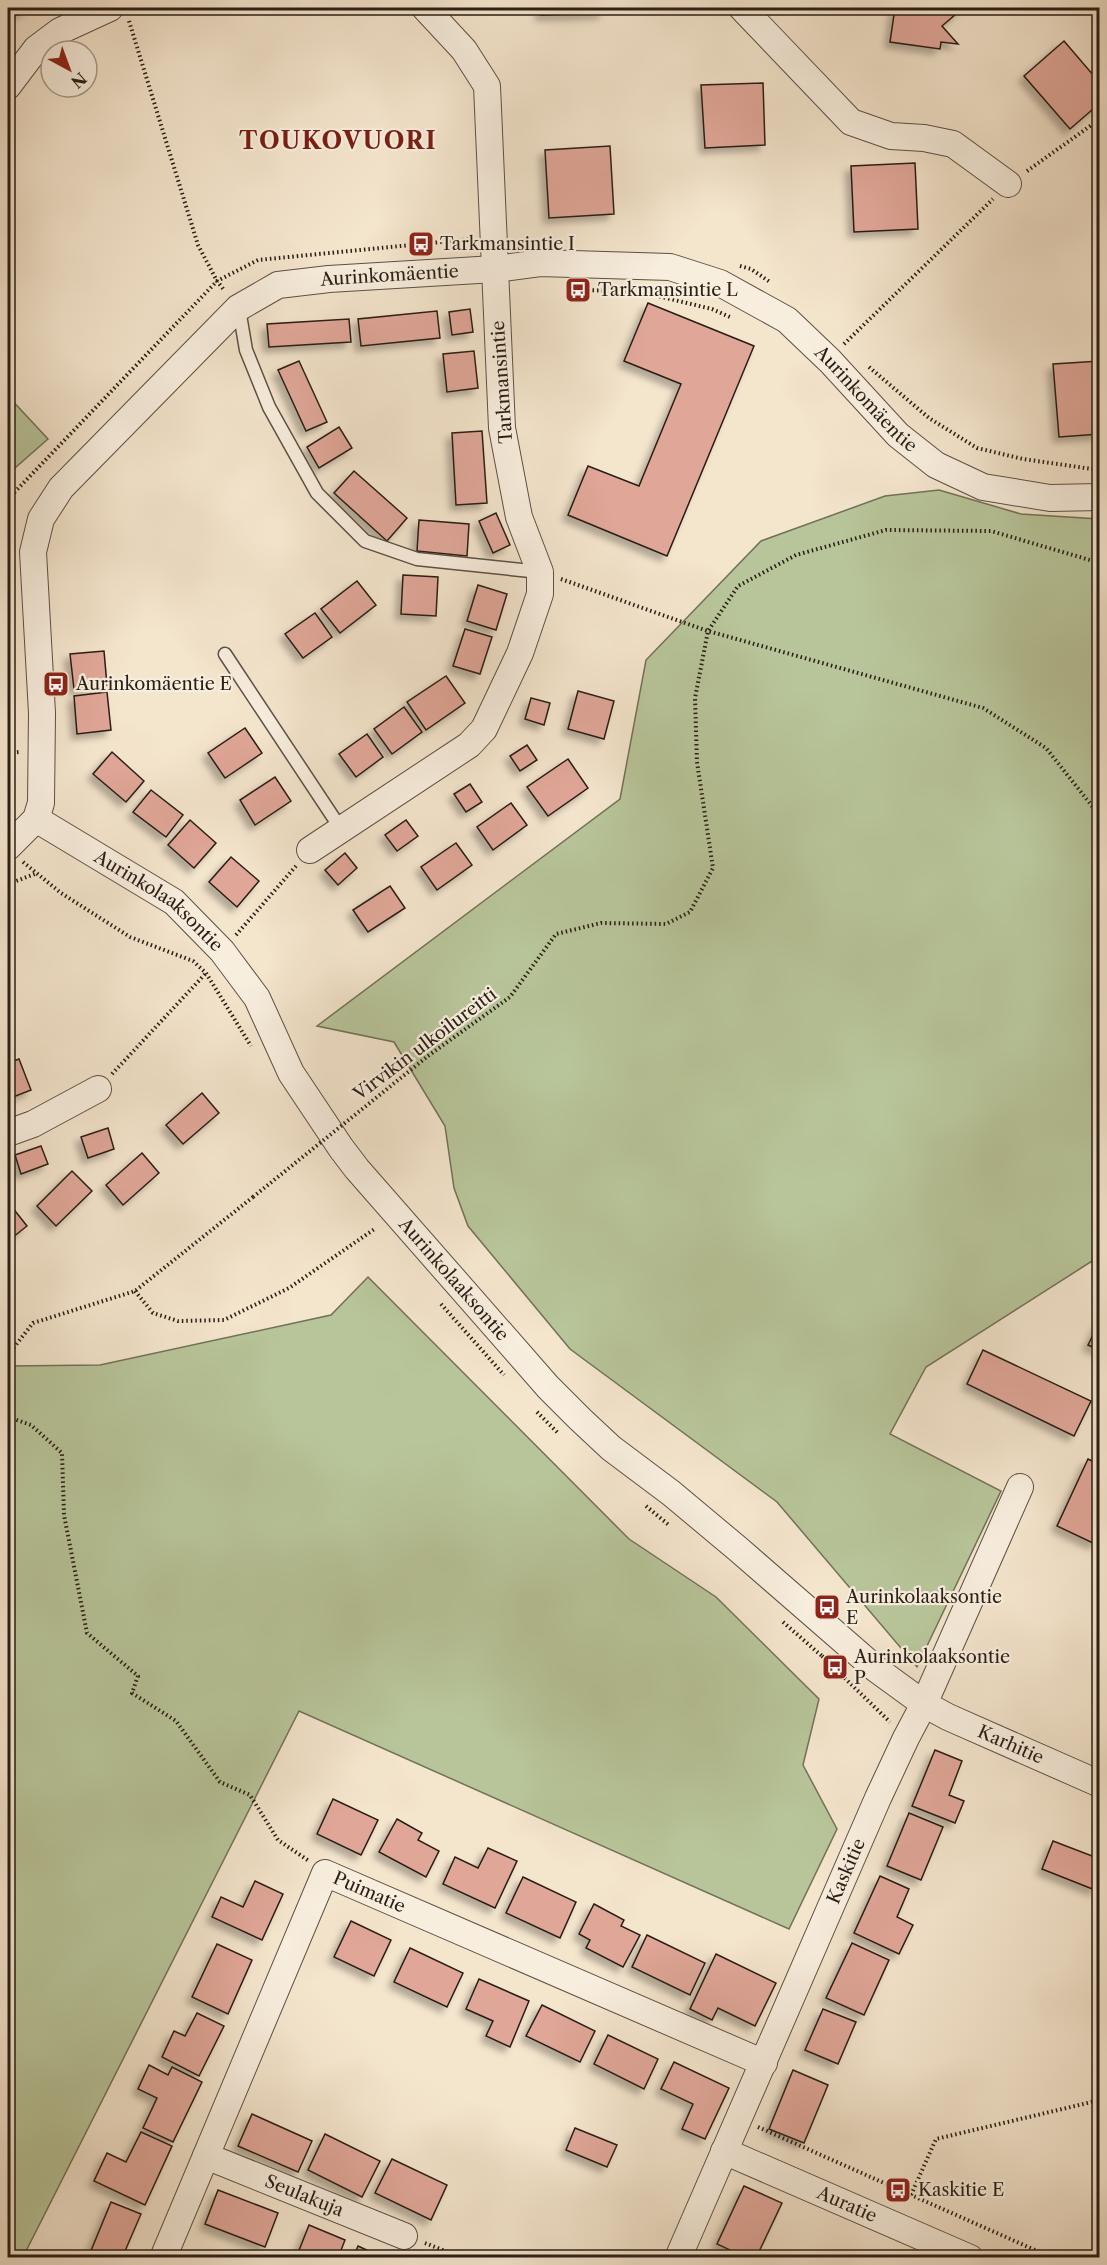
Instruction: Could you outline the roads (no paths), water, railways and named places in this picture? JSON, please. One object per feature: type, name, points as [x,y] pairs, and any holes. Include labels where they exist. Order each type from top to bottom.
[{"type":"street","name":"Tarkmansintie","points":[[310,850],[469,745],[484,729],[520,653],[540,594],[540,572],[519,517],[502,428],[487,86],[464,50],[425,8]]},
{"type":"street","points":[[742,8],[851,122],[891,136],[924,138],[953,144],[1008,184]]},
{"type":"street","points":[[8,86],[36,49],[60,31],[117,10]]},
{"type":"street","name":"Aurinkomäentie","points":[[36,819],[41,802],[42,713],[33,552],[40,519],[61,488],[238,308],[278,285],[540,263],[670,267],[720,284],[787,320],[830,361],[898,435],[936,465],[983,487],[1050,498],[1100,497]]},
{"type":"street","points":[[14,854],[36,819]]},
{"type":"street","name":"Aurinkolaaksontie","points":[[36,819],[174,902],[222,951],[257,998],[291,1073],[341,1148],[548,1387],[580,1419],[611,1448],[671,1493],[738,1549],[876,1670],[924,1704]]},
{"type":"street","points":[[8,1133],[33,1124],[98,1089]]},
{"type":"street","name":"Kaskitie","points":[[678,2258],[883,1788],[924,1704],[1020,1487]]},
{"type":"street","name":"Karhitie","points":[[924,1704],[948,1717],[1100,1784]]},
{"type":"street","name":"Puimatie","points":[[163,2258],[325,1873],[764,2062]]},
{"type":"street","name":"Auratie","points":[[724,2151],[970,2258]]},
{"type":"street","name":"Seulakuja","points":[[206,2156],[404,2236]]},
{"type":"lane","points":[[238,308],[246,350],[269,407],[317,493],[365,541],[417,559],[540,572]]},
{"type":"lane","points":[[225,654],[341,829]]},
{"type":"place","name":"Tarkmansintie I","points":[[421,244]]},
{"type":"place","name":"Tarkmansintie L","points":[[578,290]]},
{"type":"place","name":"Aurinkomäentie E","points":[[56,684]]},
{"type":"place","name":"Aurinkolaaksontie E","points":[[827,1607]]},
{"type":"place","name":"Aurinkolaaksontie P","points":[[835,1667]]},
{"type":"place","name":"Kaskitie E","points":[[898,2190]]},
{"type":"district","name":"TOUKOVUORI","points":[[338,140]]}]
